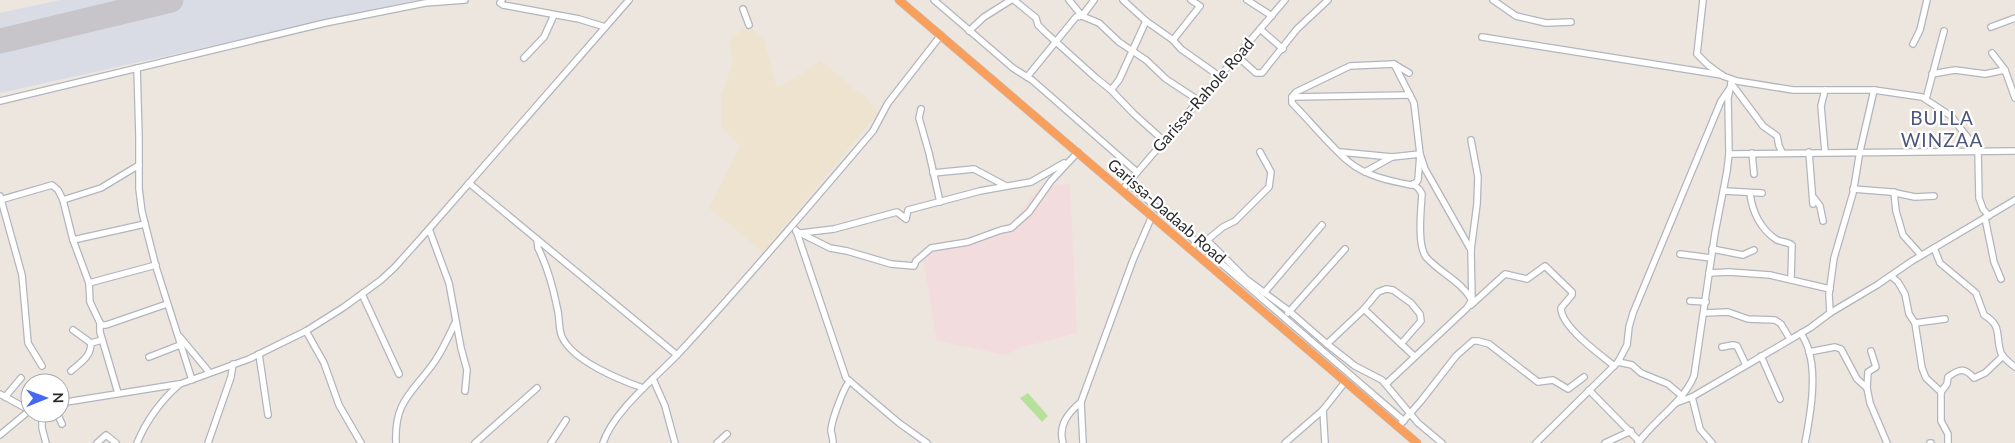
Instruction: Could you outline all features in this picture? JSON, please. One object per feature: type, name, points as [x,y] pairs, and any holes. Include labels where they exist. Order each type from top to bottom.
[{"type":"highway","name":"Garissa-Dadaab Road","points":[[899,0],[1190,249],[1280,321],[1345,382],[1417,443]]},
{"type":"street","points":[[0,101],[406,6],[435,1],[465,0]]},
{"type":"street","points":[[502,0],[500,3],[503,5],[605,27]]},
{"type":"street","points":[[70,401],[180,384],[192,380],[208,372],[259,354],[306,331],[362,294],[395,267],[429,230],[629,0]]},
{"type":"street","points":[[934,0],[1137,172]]},
{"type":"street","points":[[969,31],[984,17],[1013,0],[1036,18],[1038,25],[1111,90],[1164,141]]},
{"type":"street","points":[[1069,0],[1082,16],[1099,23],[1111,35],[1146,60],[1166,79],[1198,100]]},
{"type":"street","points":[[1027,77],[1076,17],[1082,16],[1094,0]]},
{"type":"street","points":[[1123,0],[1146,21],[1173,40],[1181,49],[1219,76]]},
{"type":"street","points":[[1173,40],[1200,6],[1191,0]]},
{"type":"street","points":[[1247,0],[1272,16]]},
{"type":"street","name":"Garissa-Rahole Road","points":[[1122,190],[1285,0]]},
{"type":"street","points":[[1237,56],[1259,74],[1264,71],[1297,29],[1328,0]]},
{"type":"street","points":[[1493,0],[1506,7],[1516,16],[1546,23],[1572,22]]},
{"type":"street","points":[[1504,0],[1506,7]]},
{"type":"street","points":[[1703,0],[1697,54],[1728,82],[1763,126],[1777,136],[1782,152]]},
{"type":"street","points":[[1913,44],[1920,30],[1927,0]]},
{"type":"street","points":[[744,9],[749,25]]},
{"type":"street","points":[[524,58],[544,37],[554,15]]},
{"type":"street","points":[[1991,27],[2015,18]]},
{"type":"street","points":[[1111,90],[1119,80],[1146,21]]},
{"type":"street","points":[[1260,29],[1283,49]]},
{"type":"street","points":[[1926,99],[1944,30]]},
{"type":"street","points":[[603,443],[615,422],[643,388],[677,355],[794,224],[873,131],[888,103],[941,35]]},
{"type":"street","points":[[1482,37],[1728,82],[1784,89],[1874,90],[1922,97],[1951,116],[1978,151],[1979,198],[1987,217],[1994,262],[2001,279]]},
{"type":"street","points":[[1992,53],[2005,70],[2015,98]]},
{"type":"street","points":[[1394,64],[1416,111],[1420,154],[1418,180],[1413,184]]},
{"type":"street","points":[[1409,73],[1394,64],[1350,66],[1296,92],[1292,97],[1292,103],[1350,162],[1365,172],[1381,178],[1413,184],[1419,189],[1422,194],[1421,242],[1425,256],[1465,288],[1472,300]]},
{"type":"street","points":[[137,68],[139,189],[145,224],[192,380]]},
{"type":"street","points":[[1932,74],[1955,70],[1985,74],[2005,70]]},
{"type":"street","points":[[1589,390],[1631,431],[1639,442],[1652,426],[1676,404],[1694,376],[1712,250],[1724,191],[1729,154],[1728,82]]},
{"type":"street","points":[[1536,443],[1616,364],[1628,345],[1629,327],[1633,313],[1728,82]]},
{"type":"street","points":[[1825,90],[1821,106],[1825,152]]},
{"type":"street","points":[[1830,313],[1828,305],[1834,258],[1843,231],[1874,90]]},
{"type":"street","points":[[1292,97],[1410,96]]},
{"type":"street","points":[[920,109],[919,118],[940,202]]},
{"type":"street","points":[[1467,308],[1472,300],[1471,250],[1477,204],[1478,177],[1471,140]]},
{"type":"street","points":[[1729,154],[1860,151],[2015,151]]},
{"type":"street","points":[[799,232],[830,248],[848,251],[891,264],[914,266],[916,261],[931,248],[968,242],[1011,228],[1029,212],[1051,181],[1078,152]]},
{"type":"street","points":[[1190,249],[1198,241],[1207,240],[1223,227],[1235,221],[1270,188],[1271,172],[1260,152]]},
{"type":"street","points":[[1340,152],[1392,157],[1420,154]]},
{"type":"street","points":[[1809,152],[1813,204]]},
{"type":"street","points":[[1752,153],[1754,174]]},
{"type":"street","points":[[1420,154],[1425,170],[1471,250]]},
{"type":"street","points":[[1365,172],[1392,157]]},
{"type":"street","points":[[799,232],[834,228],[897,212],[906,219],[908,210],[980,191],[1031,182],[1069,160]]},
{"type":"street","points":[[62,200],[101,188],[139,165]]},
{"type":"street","points":[[933,173],[974,170],[1006,186]]},
{"type":"street","points":[[469,183],[677,355]]},
{"type":"street","points":[[1128,183],[1198,241],[1280,321],[1404,421]]},
{"type":"street","points":[[42,366],[28,343],[22,275],[0,198],[52,185],[58,190],[62,200],[73,240],[89,283],[90,302],[100,323],[102,340],[118,393]]},
{"type":"street","points":[[1853,188],[1894,192],[1915,197],[1934,196]]},
{"type":"street","points":[[1724,191],[1762,193]]},
{"type":"street","points":[[1894,192],[1896,211],[1903,235],[1922,255]]},
{"type":"street","points":[[1750,193],[1752,207],[1764,229],[1776,239],[1792,245],[1791,280]]},
{"type":"street","points":[[1813,196],[1820,206],[1823,222]]},
{"type":"street","points":[[1676,404],[1692,397],[1801,333],[1922,255],[2015,200]]},
{"type":"street","points":[[1081,442],[1081,402],[1133,260],[1152,216]]},
{"type":"street","points":[[73,240],[145,224]]},
{"type":"street","points":[[794,224],[799,232],[846,378],[899,423],[927,443]]},
{"type":"street","points":[[1264,293],[1322,225]]},
{"type":"street","points":[[429,230],[448,283],[455,323],[467,370],[465,390]]},
{"type":"street","points":[[537,239],[538,248],[557,304],[559,327],[565,343],[595,368],[622,381],[643,388]]},
{"type":"street","points":[[1207,240],[1226,261],[1327,344],[1355,366],[1386,384],[1418,423],[1442,443]]},
{"type":"street","points":[[1934,248],[1940,263],[1976,293],[1984,315],[1996,325],[2003,356],[2015,367]]},
{"type":"street","points":[[1280,321],[1345,249]]},
{"type":"street","points":[[1712,250],[1743,255],[1754,250]]},
{"type":"street","points":[[1680,254],[1711,258]]},
{"type":"street","points":[[89,283],[156,265]]},
{"type":"street","points":[[1386,384],[1414,356],[1506,274],[1527,279],[1545,266],[1572,292],[1561,308],[1563,318],[1571,328],[1616,364],[1632,365],[1641,373],[1668,384],[1682,396]]},
{"type":"street","points":[[1709,273],[1770,275],[1830,289]]},
{"type":"street","points":[[1891,276],[1905,294],[1910,314],[1916,323],[1922,368],[1926,378],[1941,392]]},
{"type":"street","points":[[1327,344],[1364,309],[1378,292],[1386,289],[1393,290],[1411,302],[1420,314],[1421,321],[1401,344]]},
{"type":"street","points":[[362,294],[399,374]]},
{"type":"street","points":[[1690,301],[1706,302]]},
{"type":"street","points":[[100,323],[106,325],[168,304]]},
{"type":"street","points":[[1364,309],[1414,356]]},
{"type":"street","points":[[1704,313],[1728,312],[1748,319],[1775,320],[1781,324],[1790,339]]},
{"type":"street","points":[[1916,323],[1945,319]]},
{"type":"street","points":[[396,443],[395,422],[399,410],[434,362],[455,323]]},
{"type":"street","points":[[73,330],[91,343]]},
{"type":"street","points":[[176,330],[208,372]]},
{"type":"street","points":[[306,331],[324,363],[340,405],[361,443]]},
{"type":"street","points":[[1801,333],[1810,352],[1812,372],[1811,398],[1805,443]]},
{"type":"street","points":[[91,343],[102,340]]},
{"type":"street","points":[[1398,427],[1456,356],[1473,341],[1478,340],[1489,344],[1538,382],[1553,380],[1568,389],[1584,377]]},
{"type":"street","points":[[71,370],[87,358],[91,349],[91,343]]},
{"type":"street","points":[[148,357],[180,345]]},
{"type":"street","points":[[1722,347],[1737,346],[1746,365]]},
{"type":"street","points":[[1810,352],[1838,347],[1846,356],[1857,379],[1867,388]]},
{"type":"street","points":[[1872,352],[1876,367],[1868,372],[1867,388],[1870,403],[1888,443]]},
{"type":"street","points":[[259,354],[268,415]]},
{"type":"street","points":[[1761,356],[1780,399]]},
{"type":"street","points":[[1948,443],[1946,428],[1942,421],[1941,392],[1947,384],[1948,377],[1957,370],[1964,370],[1976,378],[1985,373],[2003,356]]},
{"type":"street","points":[[208,443],[232,377],[233,364]]},
{"type":"street","points":[[20,379],[3,395],[20,404]]},
{"type":"street","points":[[653,379],[665,406],[675,443]]},
{"type":"street","points":[[834,443],[831,429],[844,394],[845,385],[850,381]]},
{"type":"street","points":[[1285,443],[1323,410],[1345,382]]},
{"type":"street","points":[[137,443],[149,421],[173,390],[180,384]]},
{"type":"street","points":[[475,443],[537,388]]},
{"type":"street","points":[[1692,397],[1700,429],[1712,443]]},
{"type":"street","points":[[1063,443],[1061,437],[1065,416],[1081,402]]},
{"type":"street","points":[[1323,410],[1325,443]]},
{"type":"street","points":[[0,435],[20,418]]},
{"type":"street","points":[[551,443],[566,420]]},
{"type":"street","points":[[42,423],[46,443]]},
{"type":"street","points":[[1605,443],[1631,431]]},
{"type":"street","points":[[717,443],[727,434]]},
{"type":"street","points":[[97,443],[106,435],[116,443]]},
{"type":"shaded area","points":[[60,0],[417,0],[0,93],[0,13]]},
{"type":"shaded area","points":[[749,25],[764,40],[777,87],[808,70],[820,60],[856,91],[864,94],[878,113],[763,252],[709,208],[740,146],[721,127],[721,95],[733,63],[729,40]]},
{"type":"shaded area","points":[[1070,183],[1077,333],[1023,347],[1005,355],[937,341],[923,258],[936,250],[1010,225],[1039,188]]},
{"type":"green space","points":[[1028,393],[1048,416],[1042,422],[1020,398]]},
{"type":"runway","points":[[0,41],[171,0]]},
{"type":"district","name":"BULLA WINZAA","points":[[1942,129]]}]
